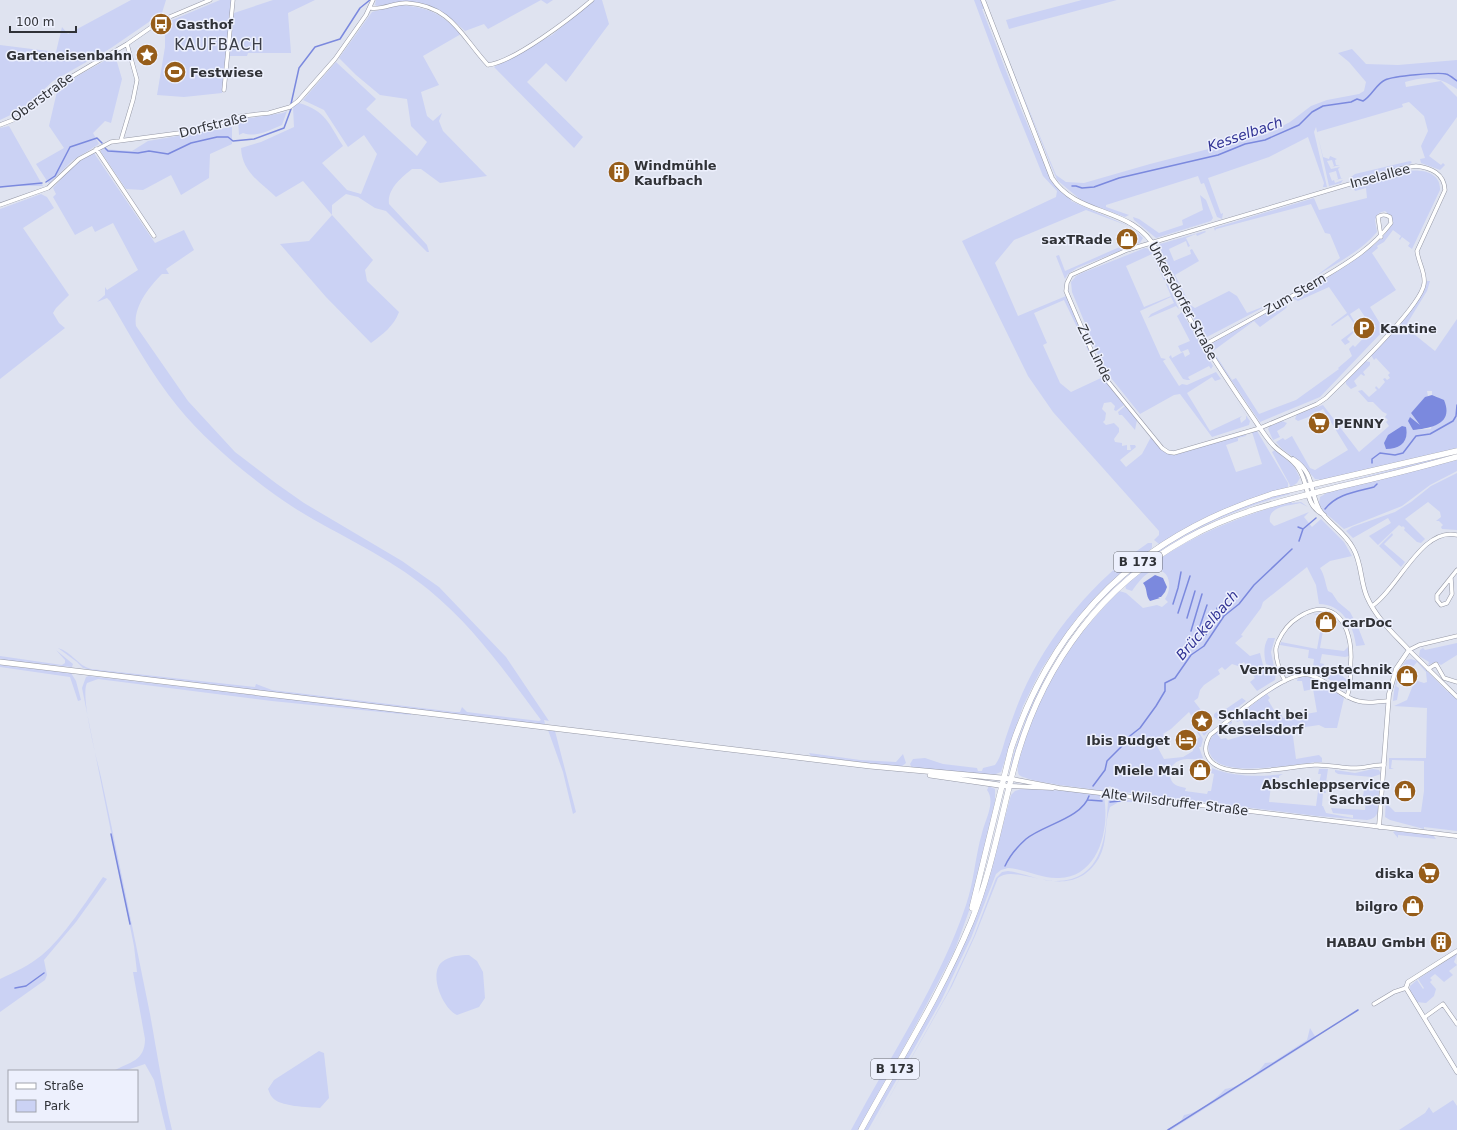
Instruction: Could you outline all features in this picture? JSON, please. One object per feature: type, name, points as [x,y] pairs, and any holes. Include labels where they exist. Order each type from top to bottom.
[{"type":"main road","name":"B 173","points":[[963,938],[978,889],[1003,778],[1019,725],[1041,676],[1076,624],[1104,592],[1156,548],[1198,523],[1243,504],[1312,484],[1457,451]]},
{"type":"main road","name":"B 173","points":[[861,1130],[943,981],[970,924],[984,884],[1025,732],[1044,685],[1079,630],[1109,596],[1146,564],[1188,538],[1245,512],[1457,457]]},
{"type":"main road","points":[[0,662],[918,772],[935,776],[1010,786]]},
{"type":"main road","name":"Alte Wilsdruffer Straße","points":[[918,772],[1012,779]]},
{"type":"street","name":"Oberstraße","points":[[0,125],[18,118],[54,87],[127,44],[160,21],[210,0]]},
{"type":"street","points":[[224,90],[233,0]]},
{"type":"street","name":"Dorfstraße","points":[[0,205],[48,188],[74,162],[96,149],[121,140],[155,138],[202,130],[241,116],[269,113],[290,107],[298,101],[335,59],[374,0]]},
{"type":"street","points":[[370,8],[397,3],[406,3],[430,8],[442,13],[459,29],[488,64],[500,62],[544,37],[592,0]]},
{"type":"street","name":"Unkersdorfer Straße","points":[[983,0],[1052,178],[1057,186],[1068,196],[1079,202],[1129,221],[1152,242],[1204,345],[1272,444],[1298,463],[1312,484],[1318,506],[1324,515]]},
{"type":"street","points":[[121,140],[133,100],[136,80],[127,44]]},
{"type":"street","points":[[96,149],[154,236]]},
{"type":"street","name":"Inselallee","points":[[1152,242],[1404,168],[1416,166],[1426,168],[1440,176],[1445,186],[1443,195],[1417,251],[1424,277],[1421,293],[1398,324],[1326,398],[1317,404],[1260,428]]},
{"type":"street","name":"Zum Stern","points":[[1204,345],[1286,300],[1359,256],[1381,237],[1391,223],[1390,217],[1382,214],[1378,218],[1381,237]]},
{"type":"street","name":"Zur Linde","points":[[1152,242],[1127,250],[1078,270],[1071,275],[1066,283],[1066,291],[1101,373],[1151,435],[1168,452],[1174,453],[1260,428]]},
{"type":"street","name":"Unkersdorfer Straße","points":[[1287,456],[1299,469],[1307,495],[1313,508],[1324,515],[1343,533],[1354,549],[1358,557],[1364,588],[1372,606],[1409,650],[1457,697]]},
{"type":"street","points":[[1372,606],[1385,595],[1430,541],[1442,534],[1449,533],[1457,536]]},
{"type":"street","points":[[1451,578],[1452,594],[1447,603],[1441,605],[1437,600],[1437,595],[1457,570]]},
{"type":"street","points":[[1284,681],[1276,649],[1280,638],[1289,625],[1301,615],[1311,610],[1323,609],[1340,619],[1351,642],[1350,689],[1347,697]]},
{"type":"street","points":[[1379,827],[1388,701],[1394,675],[1404,656],[1409,650],[1419,645],[1457,636]]},
{"type":"street","points":[[1428,669],[1436,664],[1444,678],[1457,682]]},
{"type":"street","points":[[1384,765],[1372,764],[1360,768],[1353,768],[1315,765],[1260,771],[1221,768],[1212,762],[1206,752],[1206,745],[1210,735],[1259,697],[1284,681],[1304,674],[1310,675],[1358,702],[1388,701]]},
{"type":"street","name":"Alte Wilsdruffer Straße","points":[[1012,779],[1059,788],[1457,836]]},
{"type":"street","name":"Alte Wilsdruffer Straße","points":[[1010,786],[1059,788]]},
{"type":"street","points":[[1457,952],[1408,982],[1406,988],[1409,996],[1425,1017],[1457,1072]]},
{"type":"street","points":[[1374,1004],[1394,992],[1406,988]]},
{"type":"street","points":[[1425,1017],[1443,1004],[1457,1024]]},
{"type":"green space","points":[[131,0],[166,0],[162,13],[111,48],[53,81],[23,109],[0,120],[0,45],[56,52],[62,27],[68,34]]},
{"type":"green space","points":[[220,0],[234,0],[234,13],[273,0],[315,0],[288,13],[291,53],[248,53],[247,56],[227,56],[222,93],[184,97],[157,95],[165,47],[165,23]]},
{"type":"green space","points":[[376,0],[541,0],[488,29],[484,24],[465,31],[445,14],[435,9],[403,3],[377,6],[375,5]]},
{"type":"green space","points":[[541,0],[553,0],[547,4]]},
{"type":"green space","points":[[594,0],[602,0],[609,24],[566,82],[546,63],[527,82],[583,137],[574,148],[494,67],[552,35]]},
{"type":"green space","points":[[974,0],[985,0],[1056,175],[1066,182],[1084,183],[1150,164],[1267,134],[1290,122],[1311,106],[1327,100],[1359,94],[1364,91],[1366,82],[1349,62],[1338,53],[1352,49],[1366,64],[1398,65],[1457,60],[1457,89],[1438,79],[1432,78],[1405,82],[1406,87],[1441,81],[1457,97],[1457,117],[1429,156],[1441,165],[1443,163],[1445,165],[1440,170],[1421,163],[1420,159],[1425,158],[1421,146],[1428,131],[1424,116],[1409,102],[1402,104],[1403,107],[1317,132],[1316,127],[1314,132],[1327,187],[1323,187],[1324,183],[1308,137],[1269,157],[1208,178],[1221,214],[1223,213],[1222,219],[1217,217],[1204,183],[1201,184],[1198,176],[1106,205],[1106,207],[1129,215],[1125,217],[1082,201],[1057,180],[987,8],[982,9],[1020,107],[1052,182],[1065,195],[1072,199],[1071,201],[1131,227],[1086,210],[1014,240],[995,263],[1018,316],[1066,296],[1064,286],[1094,363],[1064,300],[1034,313],[1047,343],[1043,345],[1060,383],[1071,392],[1101,378],[1099,372],[1124,405],[1116,411],[1114,410],[1115,406],[1111,402],[1104,403],[1102,409],[1106,413],[1105,420],[1103,422],[1106,425],[1114,423],[1119,428],[1119,432],[1114,439],[1115,442],[1122,443],[1122,446],[1127,445],[1127,450],[1131,450],[1130,445],[1135,445],[1136,447],[1120,460],[1126,467],[1142,454],[1151,437],[1167,453],[1175,455],[1245,434],[1246,436],[1238,438],[1238,441],[1226,445],[1236,472],[1262,464],[1252,432],[1257,431],[1288,483],[1288,487],[1238,504],[1206,518],[1159,544],[1154,540],[1159,535],[1159,531],[1053,412],[1028,376],[962,241],[1056,197],[1057,191],[1043,176],[1000,70]]},
{"type":"green space","points":[[1082,0],[1117,0],[1009,29],[1006,20]]},
{"type":"green space","points":[[398,5],[417,7],[432,12],[446,20],[461,34],[423,56],[439,85],[421,92],[427,116],[433,121],[442,113],[439,121],[443,131],[487,176],[440,183],[421,169],[412,169],[396,184],[390,193],[389,204],[427,245],[429,252],[427,252],[386,211],[375,208],[358,197],[346,194],[332,205],[332,215],[303,181],[276,197],[248,170],[242,156],[241,148],[261,142],[294,127],[293,107],[299,103],[308,106],[326,119],[343,146],[322,163],[347,190],[361,194],[377,154],[364,135],[348,147],[324,110],[303,100],[336,62],[376,99],[366,109],[417,156],[427,142],[411,126],[407,99],[380,95],[356,75],[339,58],[372,12]]},
{"type":"green space","points":[[115,55],[122,79],[111,123],[105,121],[93,133],[99,144],[72,161],[49,184],[36,164],[64,148],[49,126],[58,87]]},
{"type":"green space","points":[[287,111],[282,125],[258,134],[253,135],[243,133],[239,135],[238,120],[283,113]]},
{"type":"green space","points":[[9,126],[43,186],[8,186],[0,188],[0,128]]},
{"type":"green space","points":[[232,127],[232,144],[210,154],[209,178],[181,195],[171,175],[143,190],[126,189],[101,152],[101,149],[132,151],[148,141]]},
{"type":"green space","points":[[1318,137],[1323,157],[1329,159],[1330,156],[1337,159],[1335,160],[1336,165],[1340,165],[1332,167],[1334,166],[1332,160],[1327,161],[1331,169],[1340,167],[1338,169],[1341,178],[1343,178],[1336,180],[1338,179],[1336,171],[1329,173],[1332,181],[1334,180],[1335,183],[1343,180],[1341,183],[1329,186]]},
{"type":"green space","points":[[94,153],[155,243],[184,230],[194,250],[166,269],[169,274],[162,274],[152,285],[139,305],[136,319],[136,326],[188,401],[235,452],[277,484],[304,503],[402,561],[439,587],[506,657],[549,721],[544,720],[545,724],[542,725],[95,671],[83,668],[58,648],[67,652],[82,665],[91,669],[255,687],[256,684],[272,690],[455,712],[460,712],[462,707],[467,712],[539,721],[541,720],[475,635],[461,619],[429,590],[398,567],[313,519],[281,499],[218,449],[190,421],[168,395],[110,301],[107,298],[97,302],[105,295],[105,287],[107,290],[138,270],[113,223],[95,232],[92,226],[75,235],[53,197],[56,194],[53,188],[75,164]]},
{"type":"green space","points":[[1410,161],[1412,162],[1410,164],[1355,179],[1351,177],[1355,174]]},
{"type":"green space","points":[[1417,170],[1433,175],[1437,179],[1440,190],[1412,249],[1408,246],[1410,243],[1402,237],[1400,240],[1399,239],[1401,236],[1393,230],[1384,242],[1377,246],[1378,248],[1372,253],[1396,290],[1370,307],[1384,330],[1320,397],[1260,422],[1220,364],[1211,349],[1211,344],[1284,303],[1287,307],[1285,309],[1260,327],[1254,321],[1213,351],[1232,380],[1236,378],[1259,414],[1296,400],[1339,369],[1338,368],[1352,356],[1349,349],[1353,345],[1355,347],[1370,331],[1368,329],[1371,326],[1359,308],[1350,314],[1357,326],[1360,326],[1347,339],[1350,342],[1345,345],[1341,340],[1357,328],[1348,315],[1332,326],[1331,325],[1347,313],[1329,287],[1298,301],[1292,298],[1351,263],[1367,251],[1381,239],[1390,227],[1392,217],[1385,211],[1379,213],[1375,220],[1377,232],[1371,239],[1348,256],[1316,276],[1340,258],[1330,234],[1325,233],[1311,204],[1216,229],[1215,231],[1214,228],[1314,198],[1319,210],[1367,198],[1366,188],[1355,191],[1353,187],[1406,171]]},
{"type":"green space","points":[[41,194],[47,197],[54,208],[23,228],[69,295],[53,313],[59,323],[65,328],[0,379],[0,209]]},
{"type":"green space","points":[[1200,195],[1206,200],[1213,218],[1211,221],[1156,238],[1134,220],[1133,217],[1139,219],[1159,233],[1183,225],[1182,220],[1203,210]]},
{"type":"green space","points":[[332,215],[373,260],[365,270],[367,281],[399,312],[391,326],[371,343],[326,297],[280,244],[309,241]]},
{"type":"green space","points":[[1136,231],[1143,238],[1140,243],[1077,268],[1068,274],[1065,279],[1056,256],[1059,255],[1065,271],[1131,242],[1128,235]]},
{"type":"green space","points":[[1205,231],[1206,232],[1197,236],[1196,234],[1186,238],[1190,246],[1188,247],[1186,241],[1169,249],[1174,261],[1191,254],[1190,250],[1192,249],[1199,261],[1175,275],[1190,305],[1195,308],[1229,291],[1237,296],[1247,313],[1270,304],[1205,338],[1183,300],[1159,247],[1160,244]]},
{"type":"green space","points":[[1145,248],[1151,249],[1166,280],[1164,280],[1152,254],[1126,266],[1144,307],[1171,296],[1166,284],[1167,283],[1179,309],[1176,306],[1148,318],[1151,314],[1174,303],[1171,297],[1140,311],[1161,358],[1166,359],[1163,361],[1179,386],[1182,384],[1187,385],[1216,372],[1221,379],[1215,381],[1212,377],[1187,393],[1210,431],[1242,416],[1240,418],[1241,423],[1246,419],[1246,415],[1250,421],[1249,425],[1212,437],[1180,394],[1174,395],[1140,414],[1111,378],[1101,362],[1072,292],[1071,282],[1076,276],[1082,273]]},
{"type":"green space","points":[[1427,281],[1430,281],[1427,291],[1405,327],[1435,351],[1457,319],[1457,448],[1322,480],[1315,479],[1300,462],[1282,449],[1276,442],[1283,438],[1285,440],[1292,436],[1310,468],[1315,470],[1348,450],[1323,409],[1298,421],[1295,419],[1297,414],[1323,405],[1359,452],[1389,426],[1386,422],[1388,420],[1385,417],[1387,414],[1373,402],[1368,402],[1358,391],[1362,390],[1369,397],[1377,390],[1375,388],[1376,386],[1379,389],[1385,382],[1383,379],[1385,378],[1387,380],[1390,378],[1388,375],[1390,373],[1376,358],[1374,360],[1371,355],[1412,309],[1424,290]],"holes":[[[1427,391],[1432,391],[1432,395],[1438,397],[1431,429],[1413,430],[1410,417],[1421,426],[1411,413],[1428,396]]]},
{"type":"green space","points":[[1182,312],[1213,366],[1211,369],[1209,366],[1188,377],[1190,380],[1183,379],[1169,357],[1171,355],[1172,358],[1183,352],[1185,357],[1190,354],[1188,349],[1181,352],[1178,346],[1190,341],[1177,316]]},
{"type":"green space","points":[[1365,361],[1370,362],[1370,365],[1363,372],[1365,375],[1364,376],[1361,374],[1354,381],[1357,386],[1351,389],[1346,384],[1346,380]]},
{"type":"green space","points":[[1125,406],[1137,420],[1135,430],[1122,415],[1119,415],[1118,412]]},
{"type":"green space","points":[[1282,421],[1287,423],[1284,427],[1277,431],[1280,437],[1273,440],[1268,429],[1270,426]]},
{"type":"green space","points":[[1275,450],[1294,466],[1300,478],[1297,483],[1291,487],[1272,452]]},
{"type":"green space","points":[[1457,453],[1457,455],[1321,488]]},
{"type":"green space","points":[[1457,460],[1457,471],[1430,485],[1402,506],[1344,529],[1323,511],[1319,504],[1320,497],[1328,492]]},
{"type":"green space","points":[[1457,473],[1457,530],[1442,529],[1441,527],[1443,525],[1439,521],[1436,521],[1441,517],[1440,512],[1428,502],[1405,519],[1425,539],[1421,543],[1417,542],[1404,530],[1405,528],[1403,526],[1402,527],[1399,525],[1378,545],[1369,536],[1391,523],[1388,518],[1353,538],[1346,531],[1352,527],[1395,512],[1411,502],[1431,486]]},
{"type":"green space","points":[[1290,492],[1290,494],[1252,506],[1215,521],[1180,539],[1147,561],[1116,586],[1088,615],[1064,646],[1044,681],[1024,726],[1010,774],[1017,742],[1042,681],[1065,642],[1094,606],[1127,575],[1164,548],[1204,525],[1246,506]]},
{"type":"green space","points":[[1292,501],[1292,503],[1301,502],[1308,507],[1300,503],[1285,506],[1275,510],[1272,513],[1270,522],[1274,526],[1309,512],[1304,517],[1312,527],[1321,519],[1344,542],[1352,556],[1330,561],[1320,568],[1328,591],[1332,593],[1338,602],[1350,612],[1365,645],[1356,646],[1355,638],[1349,623],[1340,612],[1327,605],[1319,604],[1316,585],[1307,567],[1263,602],[1261,608],[1241,635],[1243,636],[1235,643],[1250,656],[1260,653],[1263,665],[1269,672],[1276,672],[1275,680],[1257,691],[1250,682],[1255,678],[1244,662],[1238,666],[1232,664],[1225,670],[1222,667],[1218,670],[1220,674],[1204,685],[1200,690],[1198,698],[1194,701],[1204,714],[1208,712],[1211,728],[1204,736],[1189,712],[1171,729],[1163,734],[1165,737],[1157,746],[1164,759],[1183,757],[1193,751],[1194,744],[1190,743],[1200,737],[1192,724],[1194,724],[1203,739],[1201,747],[1199,747],[1203,758],[1201,760],[1189,759],[1178,761],[1172,766],[1164,765],[1166,775],[1170,775],[1173,783],[1180,787],[1186,788],[1185,791],[1207,794],[1208,791],[1211,791],[1214,774],[1211,773],[1212,768],[1247,776],[1283,774],[1279,776],[1279,778],[1272,777],[1269,802],[1316,806],[1319,784],[1316,783],[1319,783],[1321,774],[1318,774],[1319,769],[1328,769],[1325,789],[1326,793],[1323,793],[1322,806],[1326,813],[1353,818],[1353,815],[1333,813],[1331,808],[1365,810],[1366,797],[1363,796],[1364,790],[1369,785],[1377,786],[1380,789],[1379,809],[1375,816],[1372,819],[1367,820],[1317,816],[1115,791],[1110,786],[1103,791],[1046,783],[1019,775],[1018,764],[1030,724],[1039,702],[1061,662],[1074,643],[1119,591],[1126,593],[1143,608],[1157,605],[1162,607],[1168,602],[1165,599],[1169,589],[1168,579],[1163,572],[1158,570],[1149,572],[1132,591],[1126,589],[1125,585],[1164,556],[1184,544],[1225,524]]},
{"type":"green space","points":[[1392,533],[1393,535],[1384,544],[1405,562],[1401,567],[1379,546]]},
{"type":"green space","points":[[1148,543],[1152,543],[1152,548],[1103,590],[1077,618],[1041,670],[1023,706],[1001,772],[993,775],[912,768],[910,764],[913,759],[925,758],[943,764],[977,768],[978,771],[982,771],[983,768],[995,765],[1022,694],[1045,651],[1059,630],[1092,591],[1110,573],[1128,557]]},
{"type":"green space","points":[[1326,613],[1320,648],[1344,651],[1348,647],[1349,656],[1345,657],[1322,654],[1320,663],[1324,664],[1323,673],[1340,674],[1346,679],[1349,679],[1347,686],[1342,689],[1319,672],[1310,670],[1309,668],[1313,667],[1314,659],[1308,658],[1309,650],[1280,645],[1281,642],[1317,649],[1323,616],[1313,614]]},
{"type":"green space","points":[[1268,638],[1275,638],[1271,652],[1274,667],[1266,664],[1265,661],[1264,654],[1266,641]]},
{"type":"green space","points":[[1457,643],[1457,655],[1441,665],[1436,662],[1428,665],[1429,662],[1419,656],[1420,650],[1423,648],[1425,650]]},
{"type":"green space","points":[[56,650],[73,664],[72,667],[0,660],[0,656],[62,665],[65,663],[65,660]]},
{"type":"green space","points":[[1411,659],[1417,661],[1448,692],[1450,691],[1457,698],[1457,831],[1424,827],[1424,829],[1390,820],[1385,817],[1386,798],[1389,806],[1395,812],[1421,812],[1424,791],[1424,761],[1392,760],[1391,768],[1394,769],[1389,769],[1389,758],[1426,758],[1427,708],[1394,706],[1407,700],[1415,680],[1424,683],[1427,682],[1426,672],[1417,662],[1412,668],[1407,666],[1403,669],[1396,686],[1399,688],[1397,700],[1393,701],[1395,685],[1401,669],[1406,660]]},
{"type":"green space","points":[[0,665],[71,673],[76,681],[81,700],[78,701],[70,677],[0,667]]},
{"type":"green space","points":[[89,676],[411,713],[411,715],[272,701],[98,679],[87,683],[85,690],[88,717],[82,688],[86,677]]},
{"type":"green space","points":[[1306,676],[1317,680],[1344,698],[1337,728],[1325,728],[1319,725],[1292,729],[1296,759],[1319,755],[1322,758],[1322,762],[1279,767],[1244,768],[1229,767],[1217,762],[1210,754],[1208,748],[1214,734],[1232,721],[1232,723],[1217,734],[1221,739],[1226,738],[1228,740],[1248,734],[1242,720],[1237,722],[1235,718],[1269,692],[1291,679],[1267,694],[1270,698],[1268,700],[1274,710],[1279,709],[1283,718],[1317,712],[1313,689],[1304,691],[1302,681],[1297,681],[1298,677]]},
{"type":"green space","points":[[1242,698],[1246,701],[1220,721],[1214,717],[1214,714],[1218,711],[1220,713]]},
{"type":"green space","points":[[548,730],[555,731],[576,812],[573,814],[563,772]]},
{"type":"green space","points":[[94,749],[132,925],[172,1130],[166,1130],[154,1080],[145,1064],[127,1070],[115,1070],[135,1060],[142,1052],[144,1046],[145,1039],[133,972],[137,972],[134,946]]},
{"type":"green space","points":[[809,753],[860,760],[896,762],[903,754],[906,763],[901,767],[811,756]]},
{"type":"green space","points":[[1373,769],[1379,770],[1381,774],[1372,777],[1338,774],[1335,772],[1335,770],[1355,773]]},
{"type":"green space","points":[[989,786],[995,789],[995,801],[973,900],[954,952],[858,1130],[851,1130],[928,992],[955,935],[969,896],[983,828],[989,811],[990,800],[987,790]]},
{"type":"green space","points":[[1021,789],[1089,793],[1104,797],[1105,823],[1103,837],[1098,850],[1092,861],[1083,870],[1072,876],[1052,878],[1008,868],[1001,870],[996,874],[971,938],[941,1001],[868,1130],[864,1130],[936,1001],[992,866],[1011,795],[1015,791]]},
{"type":"green space","points":[[1113,797],[1140,802],[1119,802],[1110,807],[1102,852],[1093,865],[1099,854],[1103,841],[1106,828],[1108,801]]},
{"type":"green space","points":[[1393,832],[1433,835],[1436,839],[1398,835],[1398,838]]},
{"type":"green space","points":[[1093,865],[1087,872],[1074,879],[1054,881],[1072,879],[1084,873]]},
{"type":"green space","points":[[1008,871],[1047,880],[1007,874],[998,878],[975,936],[952,986],[871,1130],[948,992],[974,936],[996,878],[1002,872]]},
{"type":"green space","points":[[103,877],[107,879],[76,922],[44,960],[47,975],[45,980],[0,1012],[0,979],[32,962],[50,948],[75,918]]},
{"type":"green space","points":[[1457,954],[1454,962],[1457,965],[1449,971],[1453,975],[1444,982],[1435,974],[1430,978],[1432,980],[1430,982],[1436,989],[1434,996],[1426,1003],[1416,1002],[1410,991],[1410,986],[1417,980],[1423,989],[1424,988],[1418,979]]},
{"type":"green space","points":[[469,955],[477,961],[483,972],[485,998],[479,1007],[457,1015],[442,999],[436,974],[438,967],[448,958]]},
{"type":"green space","points":[[1310,1028],[1316,1038],[1171,1130],[1166,1130],[1181,1121],[1184,1115],[1195,1112],[1206,1105],[1225,1089],[1231,1088],[1248,1080],[1265,1063],[1273,1062],[1307,1040]]},
{"type":"green space","points":[[319,1051],[324,1053],[329,1098],[320,1108],[287,1105],[272,1097],[268,1089],[274,1080]]},
{"type":"green space","points":[[1453,1100],[1457,1106],[1457,1130],[1399,1130],[1425,1113],[1429,1107],[1433,1113]]},
{"type":"water","points":[[1432,395],[1444,400],[1446,415],[1444,420],[1434,426],[1413,430],[1408,421],[1410,417],[1420,425],[1411,413],[1425,397]]},
{"type":"water","points":[[1402,426],[1406,427],[1407,432],[1405,441],[1395,448],[1386,449],[1384,443],[1388,435]]},
{"type":"water","points":[[1155,575],[1163,578],[1167,587],[1161,597],[1158,597],[1160,598],[1150,601],[1143,583]]},
{"type":"waterway","name":"KAUFBACH","points":[[291,104],[299,68],[315,47],[340,39],[360,8],[370,0]]},
{"type":"waterway","name":"Kesselbach","points":[[1072,186],[1082,188],[1094,187],[1119,178],[1218,155],[1245,144],[1265,140],[1299,125],[1312,112],[1323,106],[1351,102],[1357,99],[1363,101],[1385,80],[1397,77],[1442,74],[1450,76],[1457,81]]},
{"type":"waterway","name":"KAUFBACH","points":[[104,147],[108,151],[138,153],[149,151],[168,154],[191,143],[217,137],[228,137],[233,141],[254,139],[284,128],[291,109]]},
{"type":"waterway","name":"KAUFBACH","points":[[46,182],[55,176],[70,147],[97,138],[102,143]]},
{"type":"waterway","name":"KAUFBACH","points":[[0,187],[42,183]]},
{"type":"waterway","name":"Brückelbach","points":[[1372,463],[1372,459],[1380,453],[1395,455],[1403,453],[1416,436],[1430,434],[1453,421],[1456,416],[1457,405]]},
{"type":"waterway","name":"Brückelbach","points":[[1325,509],[1341,497],[1353,492],[1374,487],[1377,484]]},
{"type":"waterway","name":"Brückelbach","points":[[1299,541],[1303,529],[1316,518]]},
{"type":"waterway","name":"Brückelbach","points":[[1298,527],[1303,529]]},
{"type":"waterway","name":"Brückelbach","points":[[1093,786],[1105,770],[1107,761],[1122,746],[1126,739],[1140,728],[1156,706],[1165,691],[1165,683],[1175,678],[1191,655],[1204,646],[1224,616],[1239,604],[1254,585],[1292,549]]},
{"type":"waterway","points":[[1173,604],[1181,572]]},
{"type":"waterway","points":[[1178,613],[1190,576]]},
{"type":"waterway","points":[[1187,618],[1195,591]]},
{"type":"waterway","points":[[1191,631],[1202,594]]},
{"type":"waterway","points":[[1197,635],[1207,605]]},
{"type":"waterway","points":[[1205,636],[1216,617],[1217,608]]},
{"type":"waterway","name":"Brückelbach","points":[[1005,866],[1014,851],[1026,839],[1079,810],[1085,804],[1089,796]]},
{"type":"waterway","points":[[1088,800],[1102,801]]},
{"type":"waterway","points":[[1110,802],[1120,801]]},
{"type":"waterway","points":[[111,834],[130,924]]},
{"type":"waterway","points":[[15,988],[26,986],[44,973]]},
{"type":"waterway","points":[[1168,1130],[1358,1010]]},
{"type":"place","name":"Gasthof","points":[[161,24]]},
{"type":"place","name":"Garteneisenbahn","points":[[147,55]]},
{"type":"place","name":"Festwiese","points":[[175,72]]},
{"type":"place","name":"Windmühle Kaufbach","points":[[619,172]]},
{"type":"place","name":"saxTRade","points":[[1127,239]]},
{"type":"place","name":"Kantine","points":[[1364,328]]},
{"type":"place","name":"PENNY","points":[[1319,423]]},
{"type":"place","name":"carDoc","points":[[1326,622]]},
{"type":"place","name":"Vermessungstechnik Engelmann","points":[[1407,676]]},
{"type":"place","name":"Schlacht bei Kesselsdorf","points":[[1202,721]]},
{"type":"place","name":"Ibis Budget","points":[[1186,740]]},
{"type":"place","name":"Miele Mai","points":[[1200,770]]},
{"type":"place","name":"Abschleppservice Sachsen","points":[[1405,791]]},
{"type":"place","name":"diska","points":[[1429,873]]},
{"type":"place","name":"bilgro","points":[[1413,906]]},
{"type":"place","name":"HABAU GmbH","points":[[1441,942]]},
{"type":"district","name":"KAUFBACH","points":[[219,45]]}]
